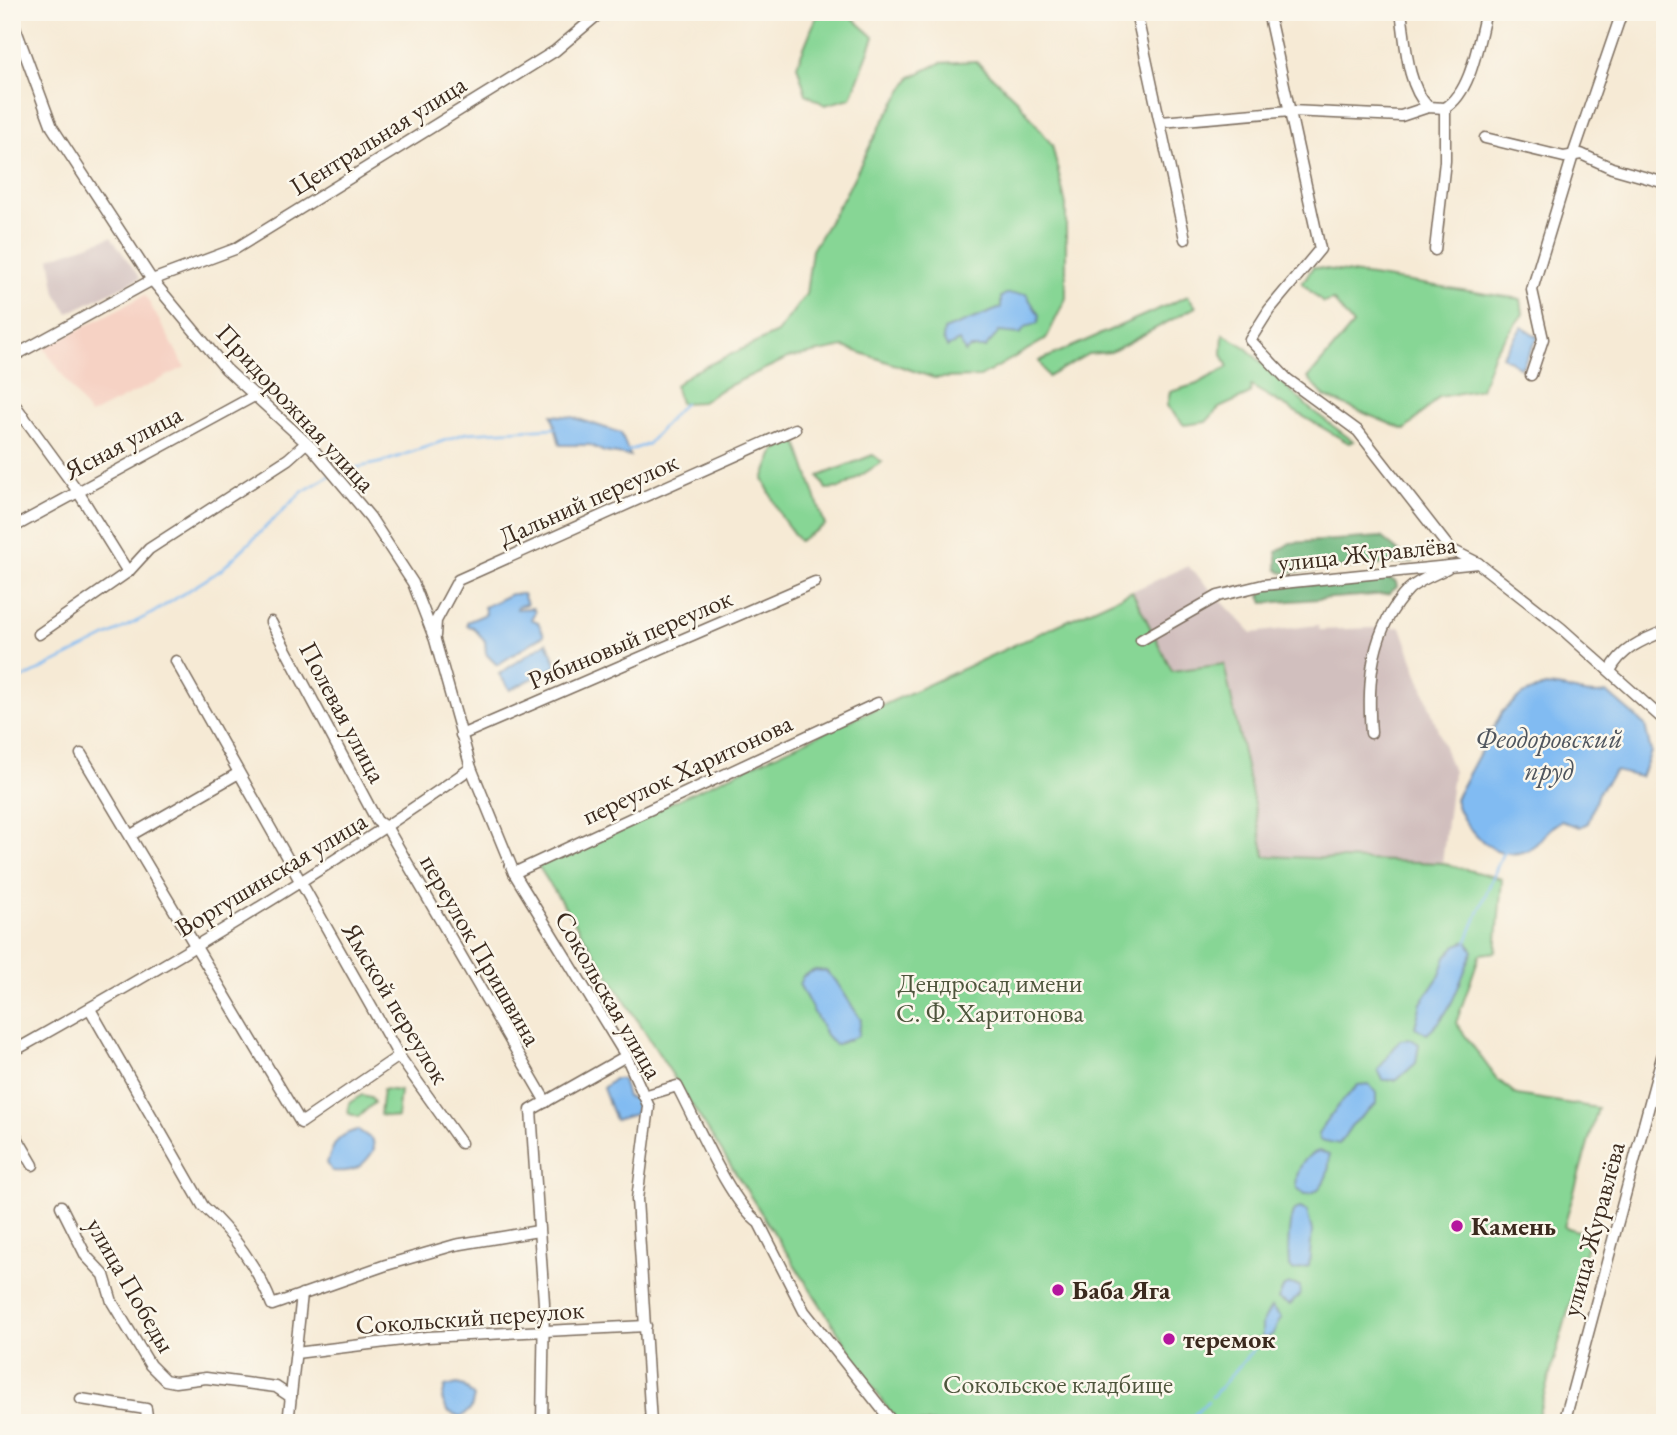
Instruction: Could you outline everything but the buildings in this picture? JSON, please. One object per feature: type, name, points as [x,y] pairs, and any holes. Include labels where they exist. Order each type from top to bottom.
[{"type":"street","name":"Центральная улица","points":[[12,357],[166,273],[235,249],[555,51],[601,12]]},
{"type":"street","points":[[1136,12],[1185,239]]},
{"type":"street","points":[[1268,12],[1321,249],[1269,310],[1250,340],[1287,379],[1358,431],[1450,549],[1478,563]]},
{"type":"street","points":[[1401,12],[1412,77],[1418,95],[1428,107]]},
{"type":"street","points":[[1161,122],[1290,111],[1401,116],[1428,107],[1445,108],[1453,103],[1465,83],[1486,12]]},
{"type":"street","points":[[1531,375],[1544,339],[1532,290],[1573,155],[1622,12]]},
{"type":"street","name":"Придорожная улица","points":[[12,19],[52,127],[152,280],[226,369],[306,443],[334,474],[370,517],[413,583],[435,640],[471,768]]},
{"type":"street","points":[[1435,250],[1445,161],[1445,108]]},
{"type":"street","points":[[1486,138],[1564,157],[1581,154],[1612,168],[1665,183]]},
{"type":"street","name":"Ясная улица","points":[[12,528],[77,490],[256,395]]},
{"type":"street","points":[[12,401],[77,490],[128,572]]},
{"type":"street","points":[[12,424],[24,417]]},
{"type":"street","name":"Дальний переулок","points":[[435,640],[436,621],[458,580],[795,429]]},
{"type":"street","points":[[39,634],[128,572],[149,549],[288,460],[306,443]]},
{"type":"street","name":"улица Журавлёва","points":[[1141,640],[1218,596],[1232,591],[1263,585],[1478,563],[1610,671],[1665,720]]},
{"type":"street","points":[[1371,733],[1368,692],[1382,628],[1410,588],[1454,564]]},
{"type":"street","name":"Рябиновый переулок","points":[[461,735],[814,582]]},
{"type":"street","name":"Полевая улица","points":[[271,622],[377,821]]},
{"type":"street","points":[[1610,671],[1618,656],[1645,639],[1665,631]]},
{"type":"street","name":"Ямской переулок","points":[[176,661],[237,774],[399,1056],[461,1143]]},
{"type":"street","name":"переулок Харитонова","points":[[514,873],[878,703]]},
{"type":"street","points":[[81,754],[301,1123],[399,1056]]},
{"type":"street","name":"Сокольская улица","points":[[471,768],[514,873],[626,1056],[649,1107],[637,1199],[651,1423]]},
{"type":"street","name":"Воргушинская улица","points":[[12,1052],[90,1009],[300,882],[387,828],[471,768]]},
{"type":"street","points":[[131,835],[237,774]]},
{"type":"street","name":"переулок Пришвина","points":[[377,821],[387,828],[546,1102]]},
{"type":"street","points":[[90,1009],[203,1206],[226,1227],[267,1292],[272,1305],[455,1245],[538,1231]]},
{"type":"street","name":"улица Журавлёва","points":[[1564,1423],[1662,1071],[1665,1046]]},
{"type":"street","points":[[542,1423],[544,1332],[530,1110],[626,1056]]},
{"type":"street","points":[[644,1096],[677,1086],[743,1205],[759,1223],[804,1311],[893,1423]]},
{"type":"street","points":[[12,1129],[33,1165]]},
{"type":"street","name":"улица Победы","points":[[61,1206],[86,1256],[104,1275],[112,1302],[150,1365],[165,1380],[175,1382],[206,1378],[275,1387],[290,1397]]},
{"type":"street","points":[[288,1423],[302,1294]]},
{"type":"street","name":"Сокольский переулок","points":[[296,1353],[427,1337],[646,1326]]},
{"type":"street","points":[[81,1399],[146,1409],[148,1423]]},
{"type":"shaded area","points":[[111,237],[140,278],[68,313],[56,293],[50,258]]},
{"type":"shaded area","points":[[145,295],[185,367],[90,415],[44,348]]},
{"type":"shaded area","points":[[1188,566],[1252,633],[1318,625],[1319,630],[1401,627],[1453,772],[1442,863],[1264,856],[1224,664],[1172,671],[1132,591]]},
{"type":"green space","points":[[846,12],[874,37],[851,98],[825,105],[806,94],[797,65],[818,13]]},
{"type":"green space","points":[[976,61],[1018,101],[1052,145],[1066,205],[1066,298],[1046,339],[980,377],[934,378],[844,347],[788,358],[722,389],[702,402],[680,403],[675,385],[693,372],[777,333],[806,294],[812,250],[845,195],[880,126],[911,77],[940,63]]},
{"type":"green space","points":[[1313,267],[1521,299],[1523,314],[1494,352],[1481,389],[1439,397],[1405,430],[1325,397],[1308,378],[1353,325],[1333,300],[1323,303],[1302,283]]},
{"type":"green space","points":[[1188,296],[1196,307],[1111,352],[1088,354],[1048,377],[1039,361]]},
{"type":"green space","points":[[1223,334],[1244,346],[1309,408],[1353,441],[1349,443],[1251,386],[1250,394],[1219,408],[1206,422],[1184,425],[1167,406],[1170,392],[1197,384],[1228,367],[1222,354]]},
{"type":"green space","points":[[796,439],[825,525],[799,541],[782,518],[763,479],[775,450]]},
{"type":"green space","points":[[873,455],[882,462],[841,488],[826,489],[819,476]]},
{"type":"green space","points":[[1381,537],[1412,562],[1282,573],[1277,569],[1277,552],[1290,543]]},
{"type":"green space","points":[[1388,578],[1396,582],[1397,587],[1388,594],[1264,603],[1260,596],[1265,588]]},
{"type":"green space","name":"Дендросад имени С. Ф. Харитонова","points":[[1132,591],[1172,671],[1224,664],[1265,856],[1442,863],[1502,879],[1496,952],[1480,954],[1456,1023],[1497,1079],[1517,1095],[1598,1108],[1564,1227],[1590,1235],[1536,1423],[899,1423],[882,1401],[537,864]]},
{"type":"green space","points":[[383,1089],[400,1091],[397,1118],[380,1115]]},
{"type":"green space","points":[[362,1095],[371,1097],[374,1103],[358,1117],[348,1113],[349,1103]]},
{"type":"water","points":[[1006,294],[1026,294],[1039,315],[1038,323],[1025,327],[1020,334],[999,332],[985,348],[970,348],[965,352],[959,341],[947,347],[943,339],[944,330],[1001,308],[1001,297]]},
{"type":"water","points":[[1522,327],[1538,337],[1521,368],[1502,356]]},
{"type":"water","points":[[552,415],[572,417],[621,433],[630,456],[604,452],[590,445],[560,445]]},
{"type":"water","points":[[511,594],[523,594],[527,604],[518,606],[517,609],[533,608],[535,612],[531,619],[538,622],[544,635],[497,665],[486,654],[485,641],[473,627],[467,626],[467,622],[486,614],[484,607]]},
{"type":"water","points":[[547,642],[557,666],[510,690],[499,674]]},
{"type":"water","name":"Феодоровский пруд","points":[[1545,686],[1590,694],[1608,693],[1645,725],[1651,752],[1641,777],[1615,771],[1598,793],[1588,823],[1580,827],[1561,821],[1529,850],[1511,853],[1500,851],[1479,839],[1471,830],[1455,799],[1502,712],[1522,695]]},
{"type":"water","points":[[1467,941],[1473,951],[1455,996],[1444,1016],[1427,1034],[1415,1027],[1421,1003],[1440,975],[1446,957],[1456,945]]},
{"type":"water","points":[[815,970],[826,971],[836,981],[861,1020],[858,1036],[835,1045],[826,1035],[799,984],[803,976]]},
{"type":"water","points":[[1411,1039],[1419,1044],[1416,1063],[1397,1080],[1383,1080],[1378,1070],[1400,1040]]},
{"type":"water","points":[[614,1079],[622,1079],[627,1097],[636,1099],[636,1114],[615,1120],[603,1088]]},
{"type":"water","points":[[1369,1084],[1376,1093],[1376,1104],[1352,1125],[1339,1144],[1320,1140],[1318,1134],[1342,1102],[1358,1085]]},
{"type":"water","points":[[358,1130],[373,1140],[374,1150],[357,1168],[332,1171],[327,1163],[334,1145],[341,1137]]},
{"type":"water","points":[[1319,1151],[1329,1154],[1327,1174],[1317,1190],[1305,1194],[1297,1188],[1299,1171],[1309,1156]]},
{"type":"water","points":[[1300,1208],[1307,1211],[1312,1231],[1309,1266],[1294,1271],[1289,1267],[1289,1230],[1294,1210]]},
{"type":"water","points":[[1284,1286],[1300,1286],[1300,1294],[1290,1305],[1278,1299]]},
{"type":"water","points":[[1271,1307],[1281,1318],[1272,1335],[1262,1340],[1262,1324]]},
{"type":"water","points":[[457,1384],[464,1386],[474,1397],[471,1409],[461,1417],[447,1411],[442,1399],[445,1387]]},
{"type":"waterway","points":[[628,451],[648,444],[684,403]]},
{"type":"waterway","points":[[337,472],[383,462],[466,433],[555,428]]},
{"type":"waterway","points":[[12,684],[151,614],[221,570],[302,492],[331,475]]},
{"type":"waterway","points":[[1467,941],[1504,850]]},
{"type":"waterway","points":[[1212,1397],[1262,1340]]},
{"type":"waterway","points":[[1173,1423],[1193,1416],[1208,1401]]},
{"type":"place","name":"Камень","points":[[1457,1226]]},
{"type":"place","name":"Баба Яга","points":[[1058,1290]]},
{"type":"place","name":"теремок","points":[[1169,1339]]},
{"type":"park label","name":"Сокольское кладбище","points":[[1058,1384]]}]
